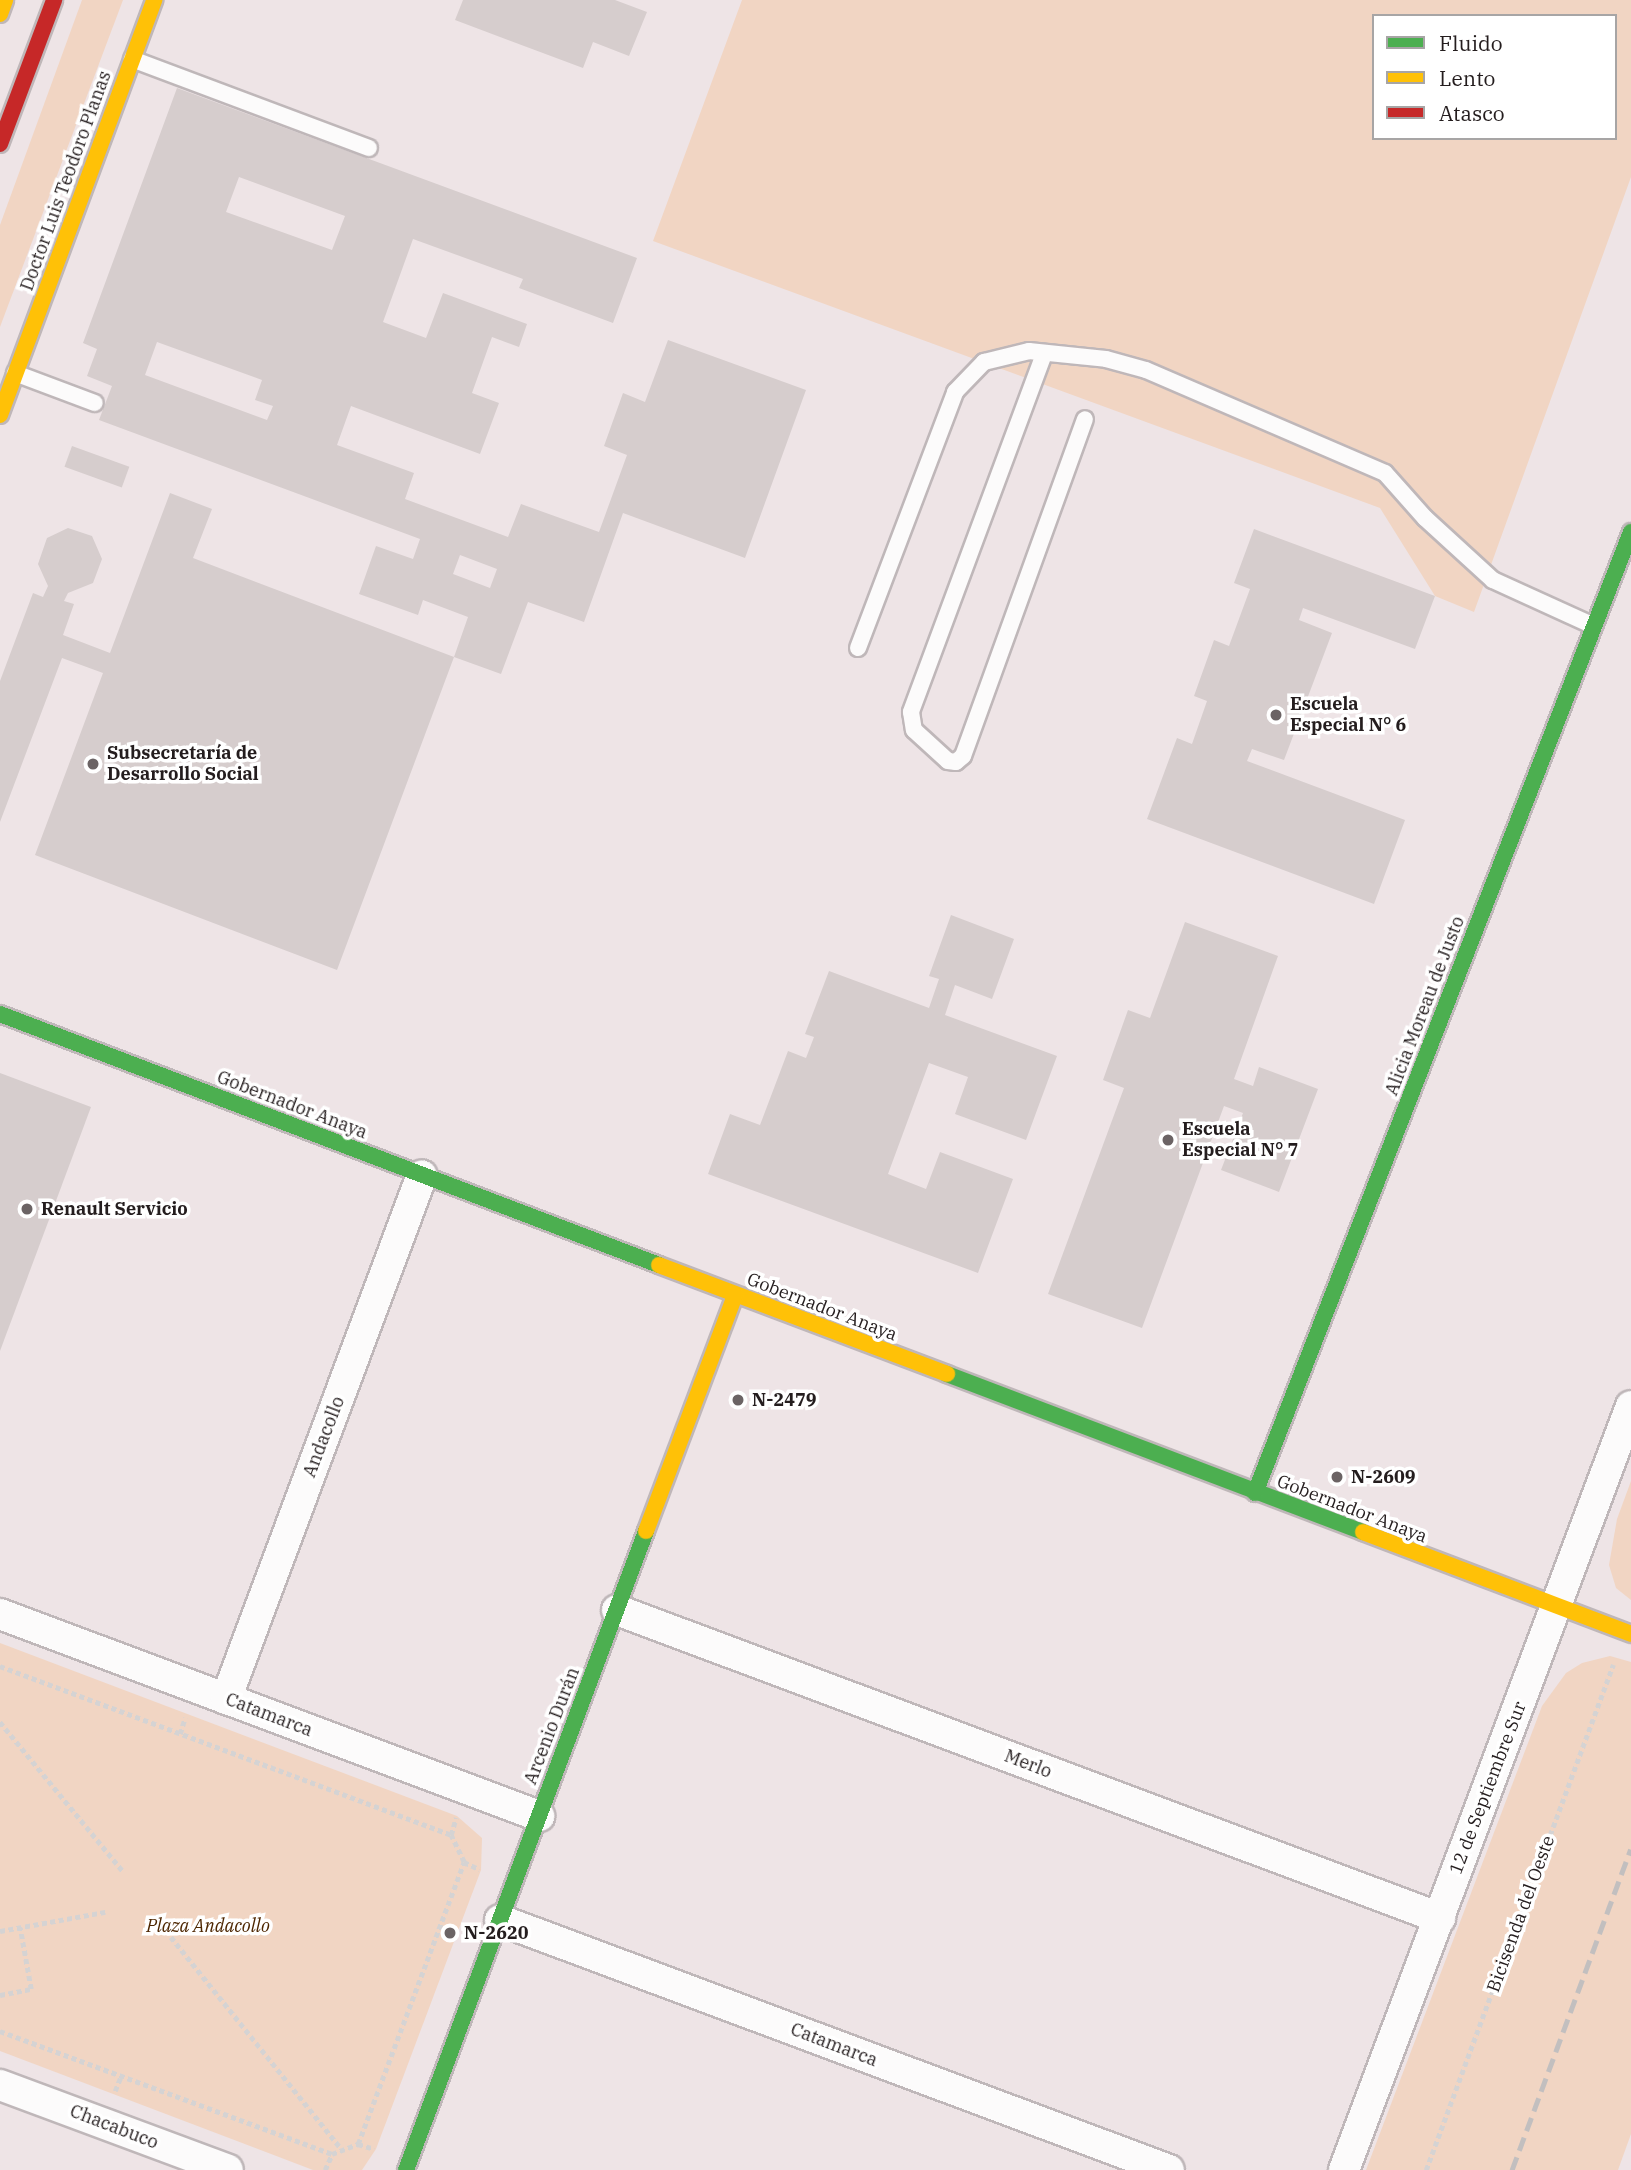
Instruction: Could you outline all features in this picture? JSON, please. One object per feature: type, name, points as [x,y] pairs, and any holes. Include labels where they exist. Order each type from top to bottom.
[{"type":"main road","points":[[0,15],[5,0]]},
{"type":"main road","points":[[0,144],[54,0]]},
{"type":"main road","name":"Doctor Luis Teodoro Planas","points":[[0,415],[154,0]]},
{"type":"main road","name":"Alicia Moreau de Justo","points":[[1255,1493],[1631,532]]},
{"type":"main road","name":"Gobernador Anaya","points":[[0,1014],[1556,1608],[1631,1634]]},
{"type":"main road","name":"Arcenio Durán","points":[[406,2170],[735,1295]]},
{"type":"street","name":"Andacollo","points":[[226,1699],[422,1175]]},
{"type":"street","name":"12 de Septiembre Sur","points":[[1344,2170],[1631,1406]]},
{"type":"street","name":"Merlo","points":[[617,1610],[1440,1918]]},
{"type":"street","name":"Catamarca","points":[[0,1614],[539,1816]]},
{"type":"street","name":"Catamarca","points":[[500,1920],[1168,2170]]},
{"type":"street","name":"Chacabuco","points":[[0,2085],[228,2170]]},
{"type":"lane","points":[[132,59],[369,148]]},
{"type":"lane","points":[[858,648],[955,392],[984,362],[1029,351],[1106,359],[1146,370],[1385,473],[1425,518],[1493,580],[1594,626]]},
{"type":"lane","points":[[1044,354],[911,712],[914,730],[948,761],[957,762],[963,756],[1085,419]]},
{"type":"lane","points":[[15,373],[94,402]]},
{"type":"path","name":"Bicisenda del Oeste","points":[[1426,2170],[1616,1657]]},
{"type":"path","points":[[0,1666],[451,1835]]},
{"type":"path","points":[[180,1734],[187,1714]]},
{"type":"path","points":[[0,1722],[123,1871]]},
{"type":"path","points":[[457,1816],[451,1835],[464,1862],[481,1870]]},
{"type":"path","points":[[358,2144],[464,1862]]},
{"type":"path","points":[[0,1931],[105,1912]]},
{"type":"path","points":[[0,1995],[31,1989],[20,1927]]},
{"type":"path","points":[[172,1937],[342,2150]]},
{"type":"path","points":[[0,2031],[332,2154],[358,2144],[376,2150]]},
{"type":"path","points":[[114,2095],[121,2076]]},
{"type":"path","points":[[325,2170],[332,2154]]},
{"type":"green space","points":[[82,0],[123,0],[0,327],[0,225]]},
{"type":"green space","points":[[742,0],[1631,0],[1631,177],[1474,612],[1435,596],[1380,508],[653,241]]},
{"type":"green space","points":[[1631,1481],[1631,1600],[1616,1588],[1609,1565],[1617,1519]]},
{"type":"green space","name":"Plaza Andacollo","points":[[0,1643],[457,1816],[482,1838],[481,1870],[376,2149],[362,2170],[313,2170],[0,2051]]},
{"type":"green space","points":[[1610,1656],[1631,1662],[1631,2134],[1618,2170],[1366,2170],[1542,1706],[1566,1673],[1582,1663]]},
{"type":"building","points":[[463,0],[615,0],[647,12],[629,56],[593,42],[583,68],[455,20]]},
{"type":"building","points":[[177,88],[637,258],[613,323],[519,288],[523,279],[413,239],[383,322],[426,338],[443,293],[527,324],[519,347],[492,337],[472,393],[499,403],[480,454],[351,406],[337,445],[414,473],[405,499],[508,537],[521,504],[599,532],[627,455],[604,446],[623,393],[645,402],[668,340],[806,390],[745,558],[623,513],[584,622],[528,602],[501,674],[454,657],[468,617],[423,600],[418,615],[359,594],[376,546],[413,559],[420,539],[99,420],[112,386],[87,376],[97,349],[83,343]],"holes":[[[239,177],[345,216],[332,250],[226,212]],[[157,342],[262,380],[255,400],[273,406],[267,420],[145,375]],[[460,555],[497,569],[490,588],[453,574]]]},
{"type":"building","points":[[72,446],[129,467],[122,488],[64,467]]},
{"type":"building","points":[[170,493],[212,509],[193,558],[454,657],[337,970],[35,855],[103,673],[62,658],[0,822],[0,681],[33,593],[43,597],[48,586],[38,564],[47,538],[68,528],[92,536],[102,559],[93,583],[68,593],[64,601],[74,604],[63,635],[110,653]]},
{"type":"building","points":[[1254,529],[1435,596],[1415,649],[1303,608],[1299,620],[1332,633],[1284,760],[1252,749],[1247,761],[1405,820],[1374,904],[1147,819],[1177,738],[1192,744],[1207,701],[1194,696],[1214,640],[1229,646],[1250,589],[1234,583]]},
{"type":"building","points":[[951,915],[1014,939],[992,999],[955,985],[945,1015],[1057,1056],[1026,1140],[955,1114],[968,1077],[929,1063],[888,1174],[926,1189],[940,1152],[1013,1179],[978,1273],[708,1174],[730,1114],[760,1125],[788,1051],[806,1058],[814,1037],[805,1034],[829,971],[929,1008],[939,979],[929,976]]},
{"type":"building","points":[[1185,922],[1278,956],[1234,1079],[1253,1086],[1259,1067],[1318,1089],[1279,1192],[1221,1170],[1243,1113],[1224,1106],[1142,1328],[1048,1294],[1124,1088],[1103,1080],[1128,1010],[1150,1018]]},
{"type":"building","name":"Renault Servicio","points":[[0,1073],[91,1107],[0,1351]]},
{"type":"railway","points":[[1512,2170],[1631,1849]]},
{"type":"traffic: fast","points":[[1255,1493],[1631,532]]},
{"type":"traffic: fast","points":[[0,1014],[659,1265]]},
{"type":"traffic: fast","points":[[947,1374],[1363,1532]]},
{"type":"traffic: fast","points":[[406,2170],[646,1531]]},
{"type":"traffic: slow","points":[[0,14],[5,0]]},
{"type":"traffic: slow","points":[[0,415],[154,0]]},
{"type":"traffic: slow","points":[[659,1265],[947,1374]]},
{"type":"traffic: slow","points":[[646,1531],[735,1295]]},
{"type":"traffic: slow","points":[[1363,1532],[1631,1634]]},
{"type":"traffic: jam","points":[[0,144],[54,0]]},
{"type":"place","name":"Escuela Especial N° 6","points":[[1276,715]]},
{"type":"place","name":"Subsecretaría de Desarrollo Social","points":[[93,764]]},
{"type":"place","name":"Escuela Especial N° 7","points":[[1168,1140]]},
{"type":"place","name":"Renault Servicio","points":[[27,1209]]},
{"type":"place","name":"N-2479","points":[[738,1400]]},
{"type":"place","name":"N-2609","points":[[1337,1477]]},
{"type":"place","name":"N-2620","points":[[450,1933]]}]
